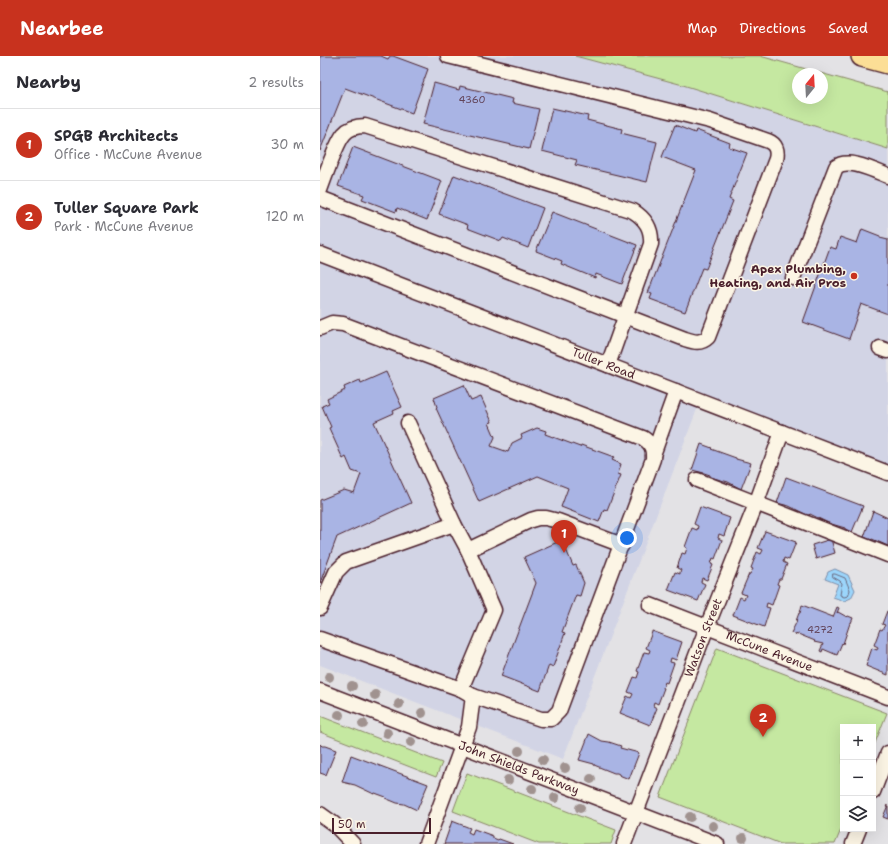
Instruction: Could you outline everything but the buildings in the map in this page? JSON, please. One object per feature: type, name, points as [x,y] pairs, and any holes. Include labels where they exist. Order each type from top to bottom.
[{"type":"highway","points":[[862,56],[888,63]]},
{"type":"street","points":[[320,198],[694,342],[701,342],[708,337],[776,159],[777,153],[775,146],[768,141],[710,121],[448,56]]},
{"type":"street","points":[[320,190],[342,136],[350,129],[357,126],[364,126],[633,211],[641,217],[647,225],[651,234],[651,244],[608,365]]},
{"type":"street","points":[[793,278],[836,167],[841,164],[855,164],[888,176]]},
{"type":"street","name":"Tuller Road","points":[[320,254],[888,473]]},
{"type":"street","points":[[320,328],[332,324],[343,324],[643,438],[651,446],[653,455]]},
{"type":"street","points":[[320,639],[461,689],[473,696],[541,719],[547,720],[555,716],[559,711],[622,545],[676,392]]},
{"type":"street","points":[[408,423],[454,524],[468,550],[494,610],[461,689]]},
{"type":"street","name":"Watson Street","points":[[624,844],[756,504],[782,432]]},
{"type":"street","points":[[697,480],[888,555]]},
{"type":"street","points":[[468,550],[531,520],[542,518],[558,521],[622,545]]},
{"type":"street","points":[[320,608],[336,572],[346,562],[454,524]]},
{"type":"street","name":"McCune Avenue","points":[[650,605],[888,696]]},
{"type":"street","name":"John Shields Parkway","points":[[320,690],[717,844]]},
{"type":"street","points":[[426,844],[469,727],[473,696]]},
{"type":"street","points":[[876,784],[888,753]]},
{"type":"street","points":[[320,814],[334,824],[353,844]]},
{"type":"street","points":[[853,844],[858,832]]},
{"type":"shaded area","points":[[320,56],[575,56],[683,85],[888,149],[888,476],[699,404],[563,759],[320,665]]},
{"type":"green space","points":[[575,56],[760,56],[803,68],[792,68],[792,104],[828,104],[828,75],[888,92],[888,149],[683,85]]},
{"type":"green space","points":[[717,648],[887,713],[876,740],[876,724],[840,724],[840,832],[835,844],[781,844],[660,797]]},
{"type":"green space","points":[[320,716],[442,763],[436,777],[320,732]]},
{"type":"green space","points":[[467,773],[616,830],[611,844],[539,844],[453,811]]},
{"type":"water","points":[[835,569],[848,575],[855,590],[851,598],[844,601],[833,597],[838,584],[825,579],[828,572]]},
{"type":"place","name":"Apex Plumbing, Heating, and Air Pros","points":[[854,276]]},
{"type":"place","name":"SPGB Architects","points":[[564,553]]},
{"type":"place","name":"Tuller Square Park","points":[[763,737]]}]
